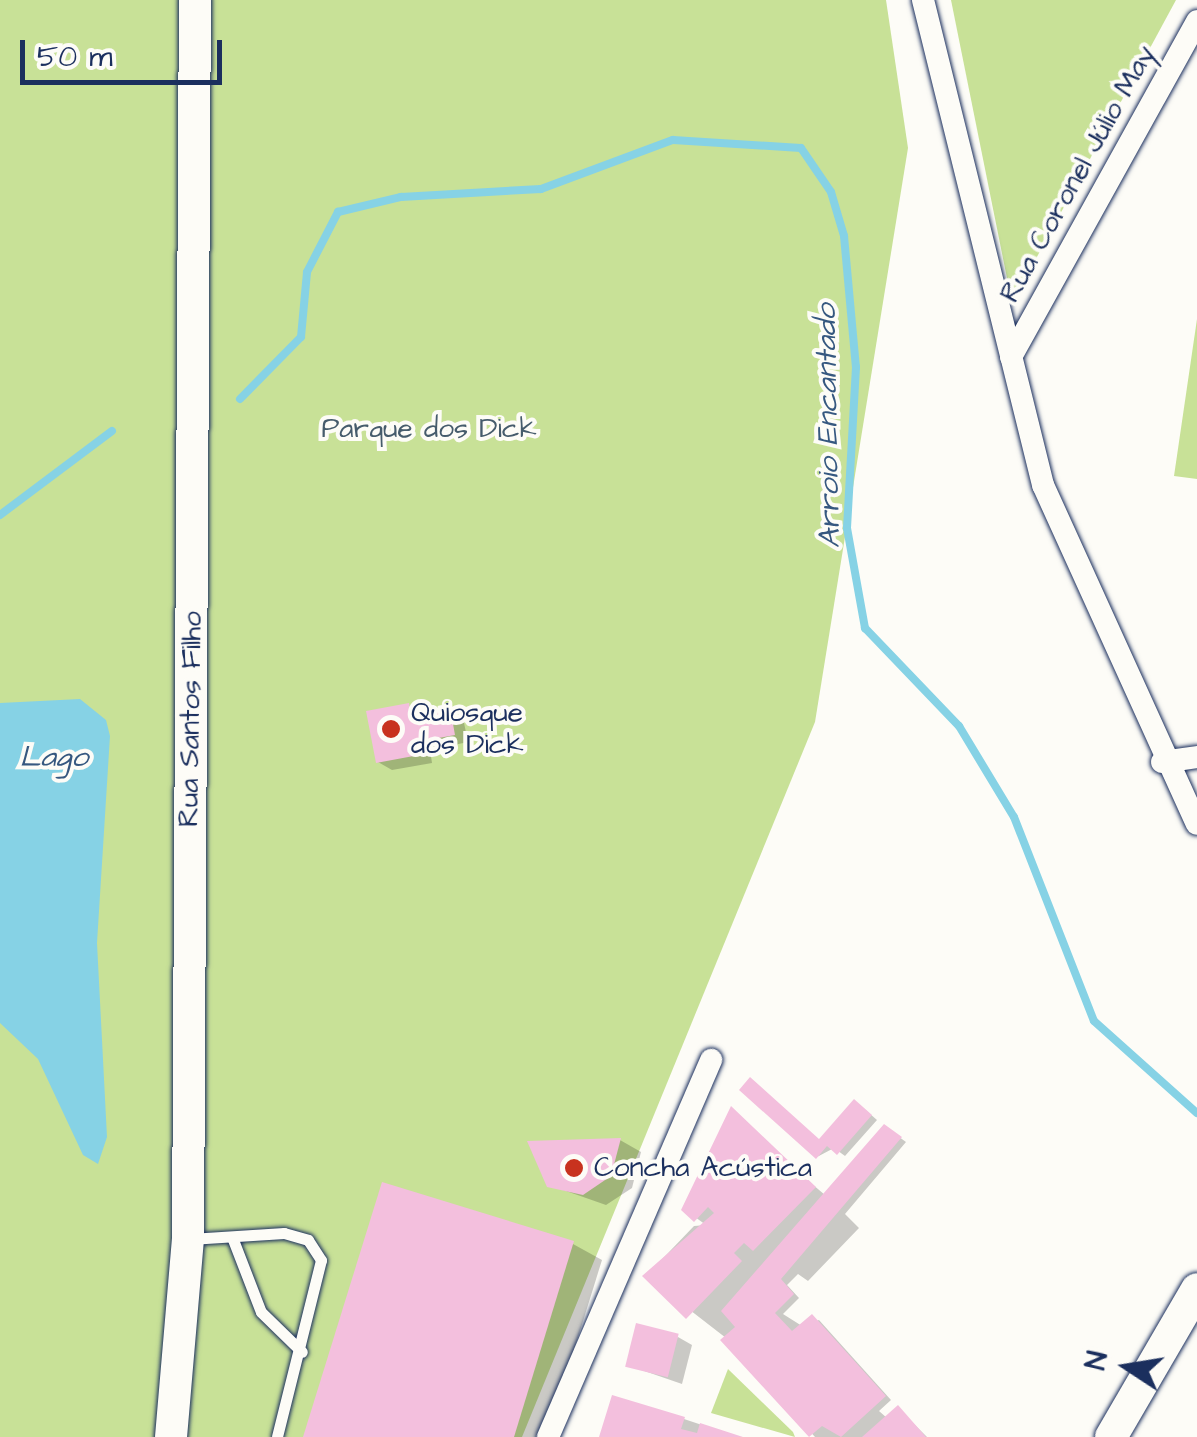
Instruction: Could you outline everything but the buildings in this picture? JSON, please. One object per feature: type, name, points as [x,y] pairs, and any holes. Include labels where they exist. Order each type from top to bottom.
[{"type":"street","name":"Rua Santos Filho","points":[[178,1435],[188,1239],[195,0]]},
{"type":"street","points":[[922,0],[1044,485],[1162,762],[1197,824]]},
{"type":"street","name":"Rua Coronel Júlio May","points":[[1011,357],[1197,21]]},
{"type":"street","points":[[1162,762],[1197,756]]},
{"type":"street","points":[[548,1437],[711,1060]]},
{"type":"street","points":[[1111,1437],[1197,1289]]},
{"type":"lane","points":[[188,1239],[284,1234],[308,1240],[321,1260],[302,1352],[276,1437]]},
{"type":"lane","points":[[232,1237],[261,1312],[302,1352]]},
{"type":"green space","name":"Parque dos Dick","points":[[0,0],[886,0],[908,148],[815,722],[522,1437],[0,1437]]},
{"type":"green space","points":[[951,0],[1176,0],[1012,303]]},
{"type":"green space","points":[[1197,319],[1197,479],[1174,476]]},
{"type":"green space","points":[[728,1369],[793,1432],[795,1437],[711,1413]]},
{"type":"water","name":"Lago","points":[[80,699],[106,720],[110,736],[97,943],[107,1137],[98,1164],[83,1155],[38,1059],[0,1023],[0,703]]},
{"type":"waterway","name":"Arroio Encantado","points":[[240,399],[301,337],[307,272],[338,212],[401,197],[541,189],[673,140],[801,148],[831,192],[844,236],[856,367],[847,528],[865,628],[959,726],[1014,817],[1094,1021],[1197,1113]]},
{"type":"waterway","name":"Arroio Encantado","points":[[0,515],[112,431]]},
{"type":"place","name":"Quiosque dos Dick","points":[[391,729]]},
{"type":"place","name":"Concha Acústica","points":[[574,1168]]}]
